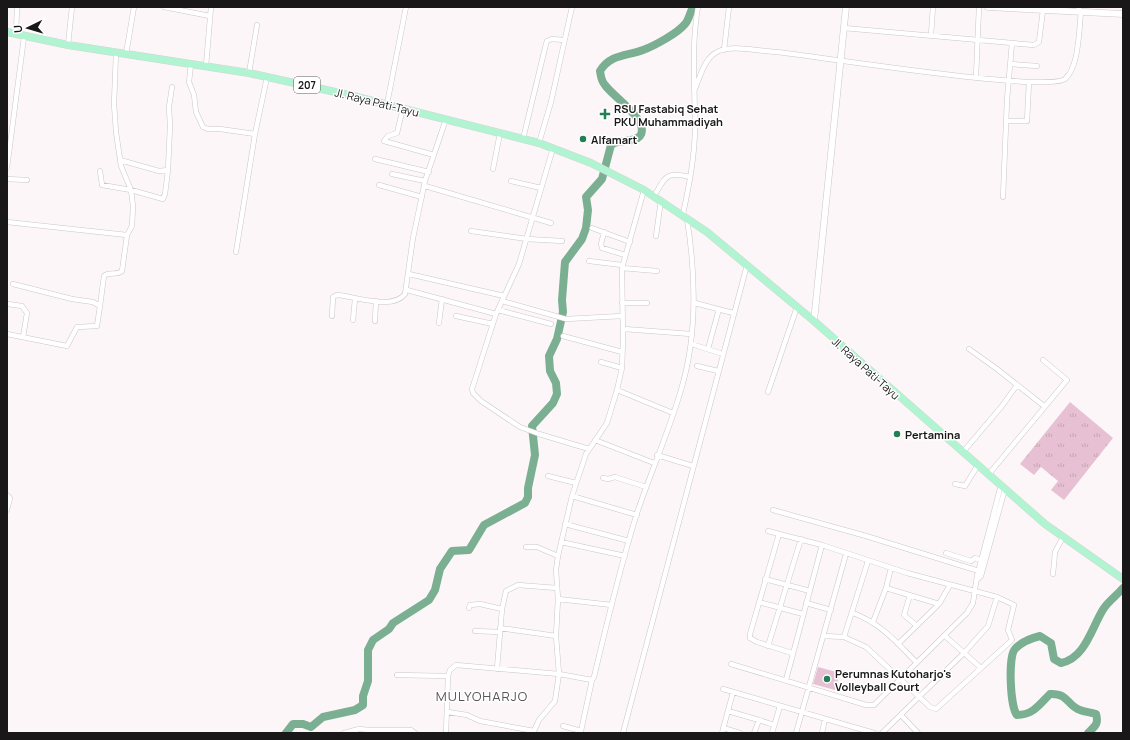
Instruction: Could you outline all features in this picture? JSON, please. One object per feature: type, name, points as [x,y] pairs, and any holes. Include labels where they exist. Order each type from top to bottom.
[{"type":"main road","name":"Jl. Raya Pati-Tayu","points":[[7,32],[24,37],[116,54],[126,54],[249,73],[387,104],[539,143],[608,172],[644,190],[685,216],[814,321],[1045,524],[1123,579]]},
{"type":"street","points":[[16,34],[17,7]]},
{"type":"street","points":[[68,45],[72,7]]},
{"type":"street","points":[[126,54],[134,7]]},
{"type":"street","points":[[164,7],[210,16]]},
{"type":"street","points":[[206,66],[211,7]]},
{"type":"street","points":[[387,104],[406,7]]},
{"type":"street","points":[[539,143],[551,102],[572,7]]},
{"type":"street","points":[[563,726],[581,732],[592,680],[629,541],[654,463],[681,389],[691,344],[695,303],[691,243],[685,216],[695,128],[694,91],[698,7]]},
{"type":"street","points":[[724,50],[729,7]]},
{"type":"street","points":[[814,321],[846,7]]},
{"type":"street","points":[[931,34],[933,7]]},
{"type":"street","points":[[976,77],[979,7]]},
{"type":"street","points":[[988,7],[1043,10],[1080,10],[1123,14]]},
{"type":"street","points":[[844,28],[931,34],[1034,45],[1038,44],[1043,10]]},
{"type":"street","points":[[694,91],[704,65],[711,57],[718,52],[735,49],[790,54],[1010,81],[1056,82],[1064,79],[1070,72],[1075,56],[1080,10]]},
{"type":"street","points":[[249,73],[257,25]]},
{"type":"street","points":[[7,168],[24,37]]},
{"type":"street","points":[[523,139],[546,44],[552,39],[564,40]]},
{"type":"street","points":[[1003,197],[1006,121],[1012,43]]},
{"type":"street","points":[[7,334],[68,346],[77,327],[97,326],[104,276],[106,274],[119,274],[122,271],[127,236],[133,221],[131,190],[120,160],[114,104],[116,54]]},
{"type":"street","points":[[191,64],[189,82],[194,95],[196,112],[203,127],[208,129],[220,129],[255,134]]},
{"type":"street","points":[[1011,64],[1037,66]]},
{"type":"street","points":[[236,252],[255,134],[267,77]]},
{"type":"street","points":[[1006,121],[1027,121],[1029,82]]},
{"type":"street","points":[[100,171],[102,185],[164,198],[168,170],[170,126],[169,107],[172,87]]},
{"type":"street","points":[[403,108],[397,133],[388,136],[384,141],[434,155]]},
{"type":"street","points":[[332,316],[335,295],[340,294],[355,299],[396,302],[402,298],[407,290],[413,238],[425,183],[446,119]]},
{"type":"street","points":[[492,169],[500,133]]},
{"type":"street","points":[[553,148],[519,264],[497,312],[472,389],[473,393],[478,399],[520,427],[589,449]]},
{"type":"street","points":[[375,159],[429,172]]},
{"type":"street","points":[[120,160],[159,171],[168,170]]},
{"type":"street","points":[[654,196],[663,181],[671,174],[676,173],[690,177]]},
{"type":"street","points":[[392,174],[551,223]]},
{"type":"street","points":[[7,179],[27,180]]},
{"type":"street","points":[[511,180],[541,188]]},
{"type":"street","points":[[379,185],[422,197]]},
{"type":"street","points":[[448,712],[467,715],[480,721],[533,732],[555,701],[559,674],[556,636],[558,556],[576,483],[589,449],[607,423],[617,390],[622,368],[624,329],[622,316],[622,266],[644,190]]},
{"type":"street","points":[[656,236],[661,200]]},
{"type":"street","points":[[7,222],[127,236]]},
{"type":"street","points":[[592,228],[630,242]]},
{"type":"street","points":[[471,231],[527,239],[562,241]]},
{"type":"street","points":[[604,232],[600,244],[602,248],[625,255]]},
{"type":"street","points":[[589,261],[657,271]]},
{"type":"street","points":[[623,733],[747,265]]},
{"type":"street","points":[[409,274],[503,298],[563,318],[622,316]]},
{"type":"street","points":[[13,284],[72,299],[93,302],[100,306]]},
{"type":"street","points":[[407,290],[442,300],[551,324]]},
{"type":"street","points":[[353,320],[355,299]]},
{"type":"street","points":[[439,323],[442,300]]},
{"type":"street","points":[[375,321],[376,301]]},
{"type":"street","points":[[622,303],[647,303]]},
{"type":"street","points":[[695,303],[734,313]]},
{"type":"street","points":[[8,304],[22,306],[27,313],[23,337]]},
{"type":"street","points":[[768,392],[797,307]]},
{"type":"street","points":[[708,349],[719,310]]},
{"type":"street","points":[[456,316],[493,324]]},
{"type":"street","points":[[624,329],[691,334]]},
{"type":"street","points":[[563,336],[622,352]]},
{"type":"street","points":[[691,344],[723,354]]},
{"type":"street","points":[[969,349],[1044,406]]},
{"type":"street","points":[[989,474],[1067,379],[1043,360]]},
{"type":"street","points":[[601,362],[622,368]]},
{"type":"street","points":[[696,366],[718,371]]},
{"type":"street","points":[[963,452],[1002,406],[1017,385]]},
{"type":"street","points":[[617,390],[673,413]]},
{"type":"street","points":[[595,440],[654,463]]},
{"type":"street","points":[[657,455],[693,466]]},
{"type":"street","points":[[955,484],[965,486],[978,465]]},
{"type":"street","points":[[548,476],[576,483]]},
{"type":"street","points":[[603,478],[615,477],[646,487]]},
{"type":"street","points":[[731,664],[871,706],[877,703],[968,613],[973,603],[977,580],[1003,487]]},
{"type":"street","points":[[7,495],[10,498],[7,510]]},
{"type":"street","points":[[572,496],[637,515]]},
{"type":"street","points":[[774,510],[980,572]]},
{"type":"street","points":[[565,524],[629,541]]},
{"type":"street","points":[[768,531],[822,545],[891,568],[997,597],[1014,605],[1008,630],[1012,639],[939,708],[933,709],[866,647],[844,637],[824,636]]},
{"type":"street","points":[[779,534],[750,634],[753,641],[792,653]]},
{"type":"street","points":[[1053,574],[1055,552],[1063,537]]},
{"type":"street","points":[[768,646],[801,539]]},
{"type":"street","points":[[561,542],[625,556]]},
{"type":"street","points":[[786,680],[822,545]]},
{"type":"street","points":[[526,547],[537,547],[558,556]]},
{"type":"street","points":[[946,553],[971,561],[975,558],[981,560]]},
{"type":"street","points":[[796,733],[846,554]]},
{"type":"street","points":[[980,572],[981,560],[984,554]]},
{"type":"street","points":[[844,637],[853,613],[868,561]]},
{"type":"street","points":[[873,622],[886,588],[891,568]]},
{"type":"street","points":[[765,579],[810,590]]},
{"type":"street","points":[[898,644],[939,604],[950,585]]},
{"type":"street","points":[[496,669],[502,609],[506,591],[513,586],[557,588]]},
{"type":"street","points":[[886,588],[939,604]]},
{"type":"street","points":[[910,595],[904,615],[916,625]]},
{"type":"street","points":[[884,733],[964,653],[988,626],[997,597]]},
{"type":"street","points":[[558,599],[612,604]]},
{"type":"street","points":[[759,602],[803,614]]},
{"type":"street","points":[[806,603],[831,610]]},
{"type":"street","points":[[469,608],[470,605],[477,604],[502,609]]},
{"type":"street","points":[[853,613],[873,622],[883,629],[917,663]]},
{"type":"street","points":[[475,631],[500,630],[556,636]]},
{"type":"street","points":[[945,636],[981,668]]},
{"type":"street","points":[[446,733],[448,712],[448,676],[450,670],[456,666],[559,674],[592,680]]},
{"type":"street","points":[[397,675],[448,676]]},
{"type":"street","points":[[723,689],[874,733]]},
{"type":"street","points":[[733,692],[723,731],[740,733]]},
{"type":"street","points":[[772,733],[780,706]]},
{"type":"street","points":[[728,711],[774,725]]},
{"type":"street","points":[[901,715],[918,733]]},
{"type":"street","points":[[822,733],[825,719]]},
{"type":"street","points":[[754,733],[759,720]]},
{"type":"street","points":[[344,733],[359,729],[368,731],[411,730],[415,733]]},
{"type":"green space","points":[[1070,402],[1113,438],[1064,500],[1051,490],[1058,481],[1041,467],[1034,475],[1020,464]]},
{"type":"green space","name":"Perumnas Kutoharjo's Volleyball Court","points":[[818,667],[840,673],[835,690],[813,684]]},
{"type":"waterway","points":[[286,733],[293,724],[303,724],[311,727],[323,717],[355,710],[363,705],[363,696],[368,681],[368,650],[373,640],[389,629],[393,623],[429,600],[435,590],[440,569],[452,551],[469,550],[484,525],[525,503],[528,497],[528,488],[535,455],[532,426],[553,403],[557,394],[556,383],[550,371],[549,356],[557,339],[563,312],[562,300],[565,262],[582,239],[586,228],[588,210],[586,197],[602,179],[611,145],[618,142],[634,140],[640,136],[642,130],[636,116],[609,90],[604,83],[601,78],[600,71],[604,65],[614,58],[643,50],[672,35],[682,28],[693,7]]},
{"type":"waterway","points":[[1088,733],[1097,723],[1096,714],[1082,711],[1072,706],[1064,698],[1056,694],[1050,694],[1032,711],[1023,715],[1017,715],[1011,692],[1011,661],[1015,649],[1020,644],[1040,636],[1051,643],[1054,659],[1061,663],[1070,660],[1077,655],[1082,648],[1104,608],[1123,588]]},
{"type":"place","name":"RSU Fastabiq Sehat PKU Muhammadiyah","points":[[605,114]]},
{"type":"place","name":"Alfamart","points":[[583,139]]},
{"type":"place","name":"Pertamina","points":[[897,434]]},
{"type":"place","name":"Perumnas Kutoharjo's Volleyball Court","points":[[827,679]]},
{"type":"district","name":"MULYOHARJO","points":[[482,696]]}]
